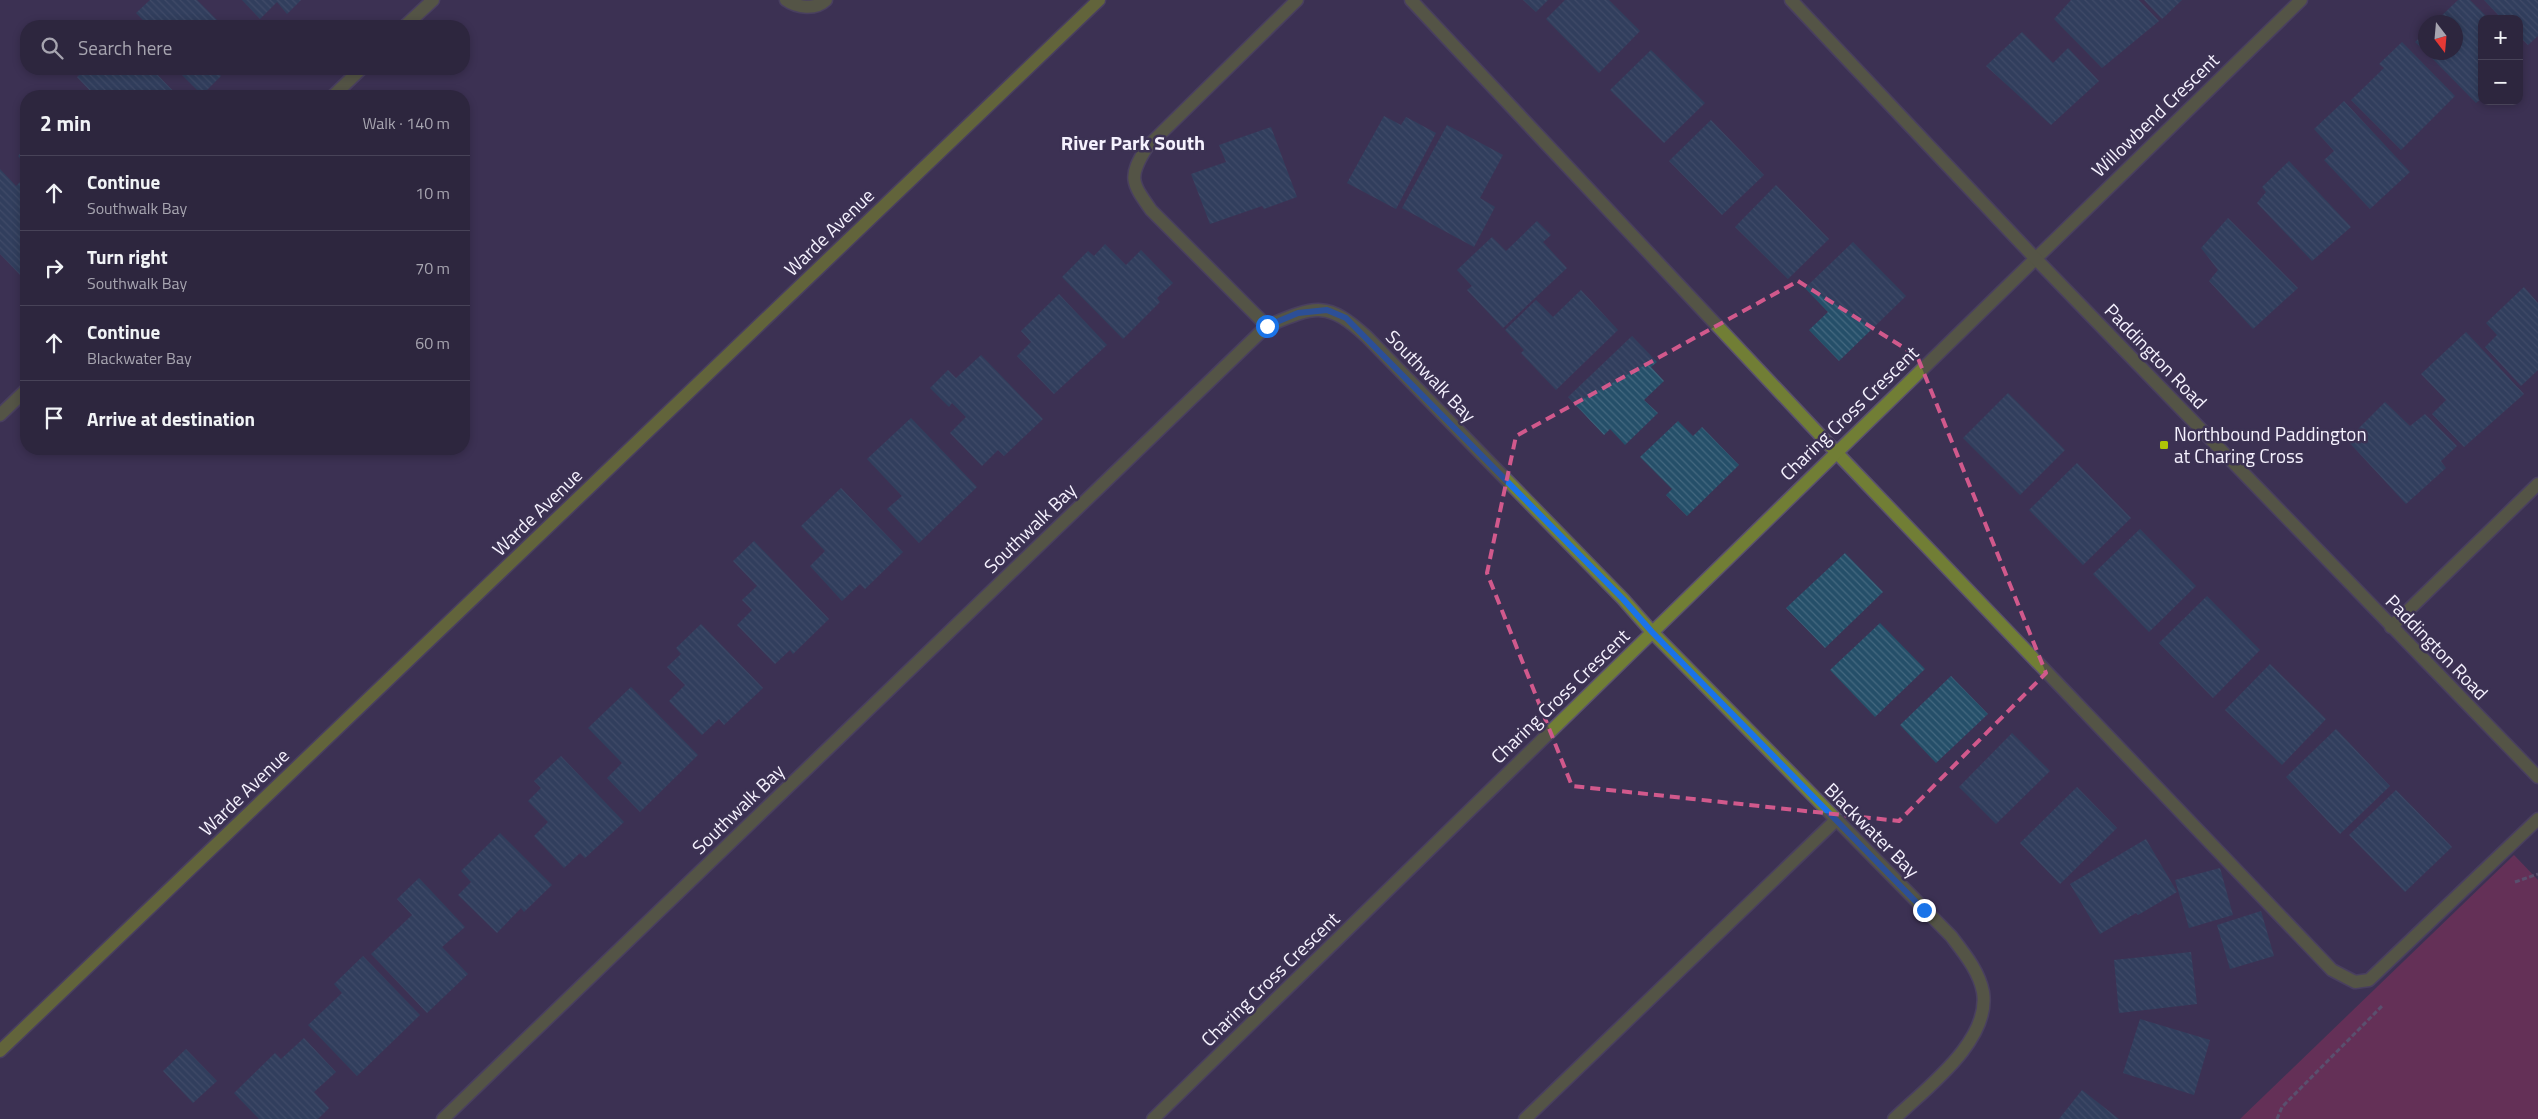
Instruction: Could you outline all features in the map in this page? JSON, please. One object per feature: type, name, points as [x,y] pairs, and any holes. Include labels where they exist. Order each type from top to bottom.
[{"type":"main road","name":"Warde Avenue","points":[[0,1051],[1099,0]]},
{"type":"street","points":[[411,20],[433,0]]},
{"type":"street","points":[[786,0],[791,4],[809,8],[822,4],[826,0]]},
{"type":"street","points":[[1267,326],[1151,210],[1136,189],[1134,167],[1147,147],[1298,0]]},
{"type":"street","points":[[1411,0],[1836,452],[2332,970],[2355,982],[2369,980],[2538,819]]},
{"type":"street","name":"Paddington Road","points":[[1791,0],[2035,258],[2538,777]]},
{"type":"street","name":"Willowbend Crescent","points":[[2035,258],[2301,0]]},
{"type":"street","points":[[338,90],[355,75]]},
{"type":"street","name":"Charing Cross Crescent","points":[[1154,1119],[2035,258]]},
{"type":"street","name":"Southwalk Bay","points":[[443,1119],[1267,326],[1298,313],[1327,310],[1346,318],[1609,584],[1652,632]]},
{"type":"street","points":[[0,416],[20,396]]},
{"type":"street","points":[[2391,627],[2538,484]]},
{"type":"street","name":"Blackwater Bay","points":[[1652,632],[1951,936],[1972,964],[1983,993],[1980,1025],[1957,1059],[1894,1119]]},
{"type":"street","points":[[1525,1119],[1836,820]]},
{"type":"highlighted area","points":[[1798,281],[1917,356],[2046,673],[1899,821],[1572,786],[1487,573],[1516,436]]},
{"type":"shaded area","points":[[2514,855],[2538,880],[2538,1119],[2240,1119]]},
{"type":"building","points":[[150,0],[197,0],[217,20],[143,20],[136,13]]},
{"type":"building","points":[[242,0],[301,0],[287,14],[277,2],[260,19]]},
{"type":"building","points":[[1523,0],[1548,0],[1536,12]]},
{"type":"building","points":[[1565,0],[1609,0],[1640,31],[1599,73],[1546,19]]},
{"type":"building","points":[[2071,0],[2139,0],[2159,21],[2102,68],[2054,19]]},
{"type":"building","points":[[2144,0],[2182,0],[2162,19]]},
{"type":"building","points":[[2458,0],[2470,0],[2485,15],[2478,15],[2478,101],[2476,103],[2434,60],[2463,60],[2463,15],[2442,15]]},
{"type":"building","points":[[2484,0],[2538,0],[2538,36],[2528,45],[2523,40],[2523,15],[2498,15]]},
{"type":"building","points":[[2022,32],[2053,63],[2068,48],[2099,81],[2051,125],[1986,66]]},
{"type":"building","points":[[2402,42],[2455,96],[2401,150],[2351,100],[2384,68],[2379,64]]},
{"type":"building","points":[[1651,50],[1705,103],[1664,143],[1610,90]]},
{"type":"building","points":[[79,75],[158,75],[172,90],[89,90],[77,77]]},
{"type":"building","points":[[182,75],[221,76],[207,90],[197,90]]},
{"type":"building","points":[[2344,101],[2410,172],[2370,209],[2324,160],[2334,151],[2314,129]]},
{"type":"building","points":[[1384,116],[1401,125],[1406,117],[1436,133],[1396,209],[1347,183]]},
{"type":"building","points":[[1711,120],[1764,175],[1722,215],[1669,161]]},
{"type":"building","points":[[1447,125],[1503,155],[1480,198],[1495,207],[1474,247],[1402,208]]},
{"type":"building","points":[[1271,127],[1297,197],[1264,209],[1262,206],[1210,224],[1191,174],[1226,162],[1219,145]]},
{"type":"building","points":[[2289,161],[2351,227],[2312,261],[2257,203],[2266,192],[2262,187]]},
{"type":"building","points":[[0,169],[16,186],[20,182],[20,275],[0,254]]},
{"type":"building","points":[[1776,185],[1829,239],[1788,279],[1735,227]]},
{"type":"building","points":[[2228,218],[2298,288],[2253,329],[2209,281],[2218,270],[2201,248]]},
{"type":"building","points":[[1537,221],[1551,235],[1543,242],[1567,268],[1503,328],[1467,290],[1472,286],[1457,270],[1492,237],[1506,251]]},
{"type":"building","points":[[1853,242],[1906,296],[1839,361],[1809,330],[1828,312],[1805,288]]},
{"type":"building","points":[[1105,244],[1126,265],[1141,250],[1173,283],[1157,298],[1160,302],[1123,339],[1062,277],[1088,251],[1094,256]]},
{"type":"building","points":[[2524,287],[2538,303],[2538,370],[2521,386],[2485,347],[2497,335],[2486,323]]},
{"type":"building","points":[[1581,290],[1618,330],[1556,390],[1521,353],[1524,350],[1505,330],[1536,300],[1553,317]]},
{"type":"building","points":[[1059,294],[1107,345],[1054,394],[1017,356],[1031,342],[1021,331]]},
{"type":"building","points":[[2466,332],[2524,394],[2464,447],[2432,414],[2446,400],[2421,374]]},
{"type":"building","points":[[1632,336],[1657,362],[1651,367],[1664,381],[1644,400],[1658,413],[1625,445],[1610,429],[1604,435],[1568,397]]},
{"type":"building","points":[[981,355],[1043,419],[1004,456],[998,450],[982,466],[950,433],[966,417],[952,403],[949,407],[930,388],[948,370],[956,378]]},
{"type":"building","points":[[2008,393],[2065,450],[2020,495],[1963,438]]},
{"type":"building","points":[[2385,402],[2410,426],[2425,414],[2457,446],[2441,461],[2446,468],[2406,504],[2347,440]]},
{"type":"building","points":[[911,418],[977,487],[919,543],[887,509],[902,496],[867,459]]},
{"type":"building","points":[[1678,421],[1693,436],[1702,427],[1739,465],[1687,516],[1666,495],[1672,489],[1640,457]]},
{"type":"building","points":[[2077,463],[2131,518],[2083,565],[2029,510]]},
{"type":"building","points":[[841,488],[903,552],[865,589],[860,584],[842,601],[810,566],[825,551],[801,526]]},
{"type":"building","points":[[2140,529],[2196,586],[2149,632],[2093,574]]},
{"type":"building","points":[[754,541],[829,619],[793,654],[790,650],[775,664],[737,625],[752,610],[742,600],[757,586],[733,561]]},
{"type":"building","points":[[1845,553],[1883,592],[1825,648],[1786,608]]},
{"type":"building","points":[[2207,596],[2260,650],[2213,698],[2159,643]]},
{"type":"building","points":[[1880,623],[1925,669],[1875,717],[1830,670]]},
{"type":"building","points":[[701,624],[763,688],[724,725],[719,719],[702,735],[669,701],[685,685],[667,667],[681,654],[676,648]]},
{"type":"building","points":[[2270,664],[2326,719],[2282,765],[2225,710]]},
{"type":"building","points":[[1951,676],[1988,714],[1936,763],[1900,725]]},
{"type":"building","points":[[631,687],[698,755],[640,812],[607,778],[622,763],[588,728]]},
{"type":"building","points":[[2336,729],[2390,786],[2340,834],[2286,777]]},
{"type":"building","points":[[2012,733],[2050,771],[1996,824],[1959,787]]},
{"type":"building","points":[[561,756],[624,822],[585,858],[580,853],[564,868],[534,836],[548,822],[528,801],[541,788],[534,781]]},
{"type":"building","points":[[2077,787],[2117,828],[2060,884],[2020,843]]},
{"type":"building","points":[[2396,790],[2452,847],[2405,892],[2349,835]]},
{"type":"building","points":[[500,833],[552,885],[524,912],[521,908],[497,933],[458,895],[471,882],[461,871]]},
{"type":"building","points":[[2146,839],[2177,892],[2138,915],[2136,913],[2100,934],[2070,884]]},
{"type":"building","points":[[2220,868],[2233,915],[2189,928],[2175,880]]},
{"type":"building","points":[[419,878],[465,927],[442,947],[468,974],[427,1013],[371,954],[412,915],[397,899]]},
{"type":"building","points":[[2261,911],[2274,956],[2230,969],[2217,925]]},
{"type":"building","points":[[2191,952],[2197,1004],[2119,1013],[2114,960]]},
{"type":"building","points":[[363,956],[420,1015],[357,1076],[308,1025],[342,993],[334,984]]},
{"type":"building","points":[[2140,1019],[2210,1040],[2194,1095],[2123,1073]]},
{"type":"building","points":[[304,1038],[336,1072],[314,1092],[329,1108],[318,1119],[259,1119],[234,1093],[275,1053],[281,1059]]},
{"type":"building","points":[[186,1049],[217,1081],[193,1103],[163,1071]]},
{"type":"building","points":[[2082,1090],[2119,1119],[2059,1119]]},
{"type":"place","name":"Northbound Paddington at Charing Cross","points":[[2164,445]]},
{"type":"district","name":"River Park South","points":[[1133,143]]},
{"type":"route","points":[[1267,326],[1298,313],[1327,310],[1346,318],[1623,599],[1652,632],[1924,910]]}]
